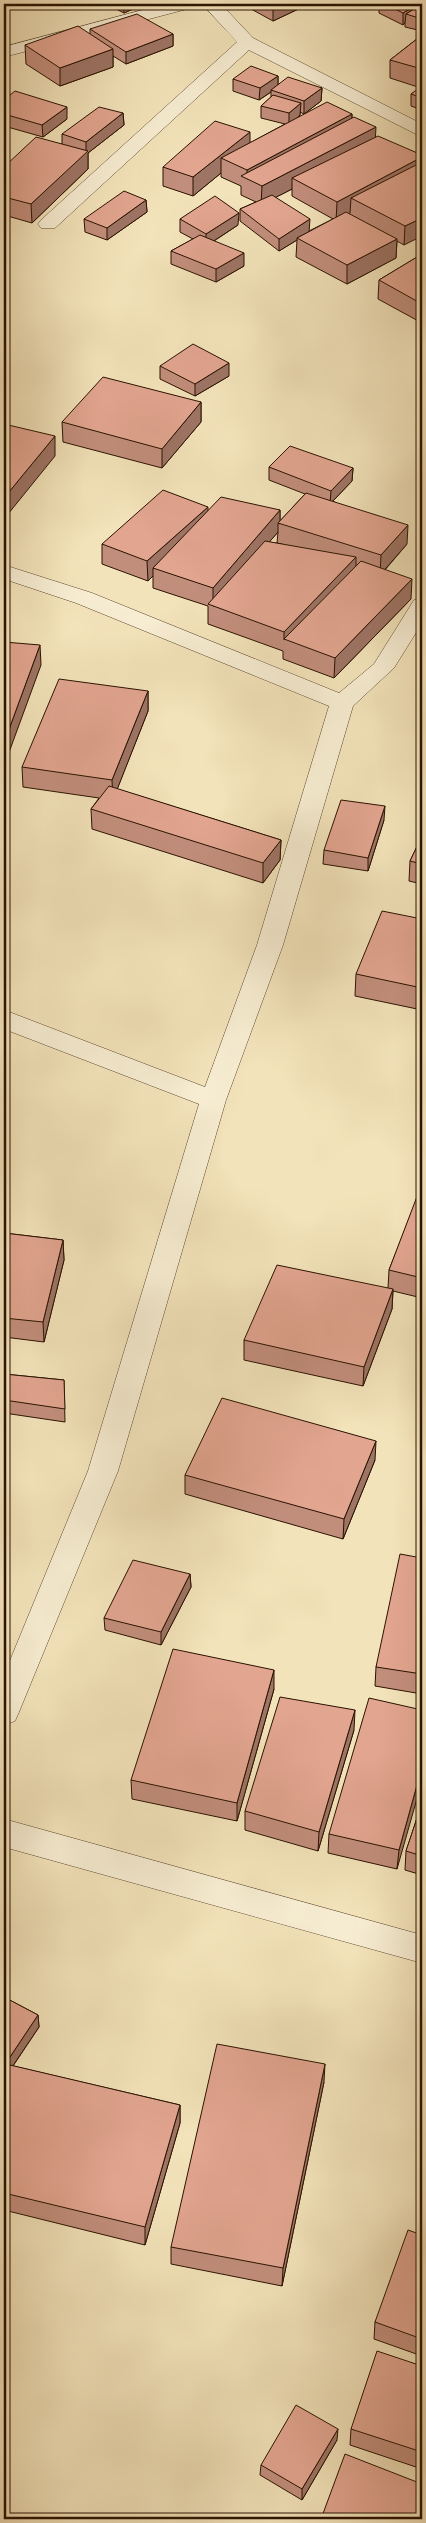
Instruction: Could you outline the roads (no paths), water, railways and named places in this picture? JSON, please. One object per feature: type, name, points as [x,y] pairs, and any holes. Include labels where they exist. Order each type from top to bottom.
[{"type":"street","points":[[4,52],[185,4]]},
{"type":"street","points":[[211,4],[247,42],[422,131]]},
{"type":"street","points":[[48,224],[247,42]]},
{"type":"street","points":[[4,572],[84,598],[342,703]]},
{"type":"street","points":[[4,1712],[103,1471],[213,1100],[270,944],[342,703],[383,668],[422,605]]},
{"type":"street","points":[[4,1019],[213,1100]]},
{"type":"street","points":[[4,1833],[422,1949]]}]
